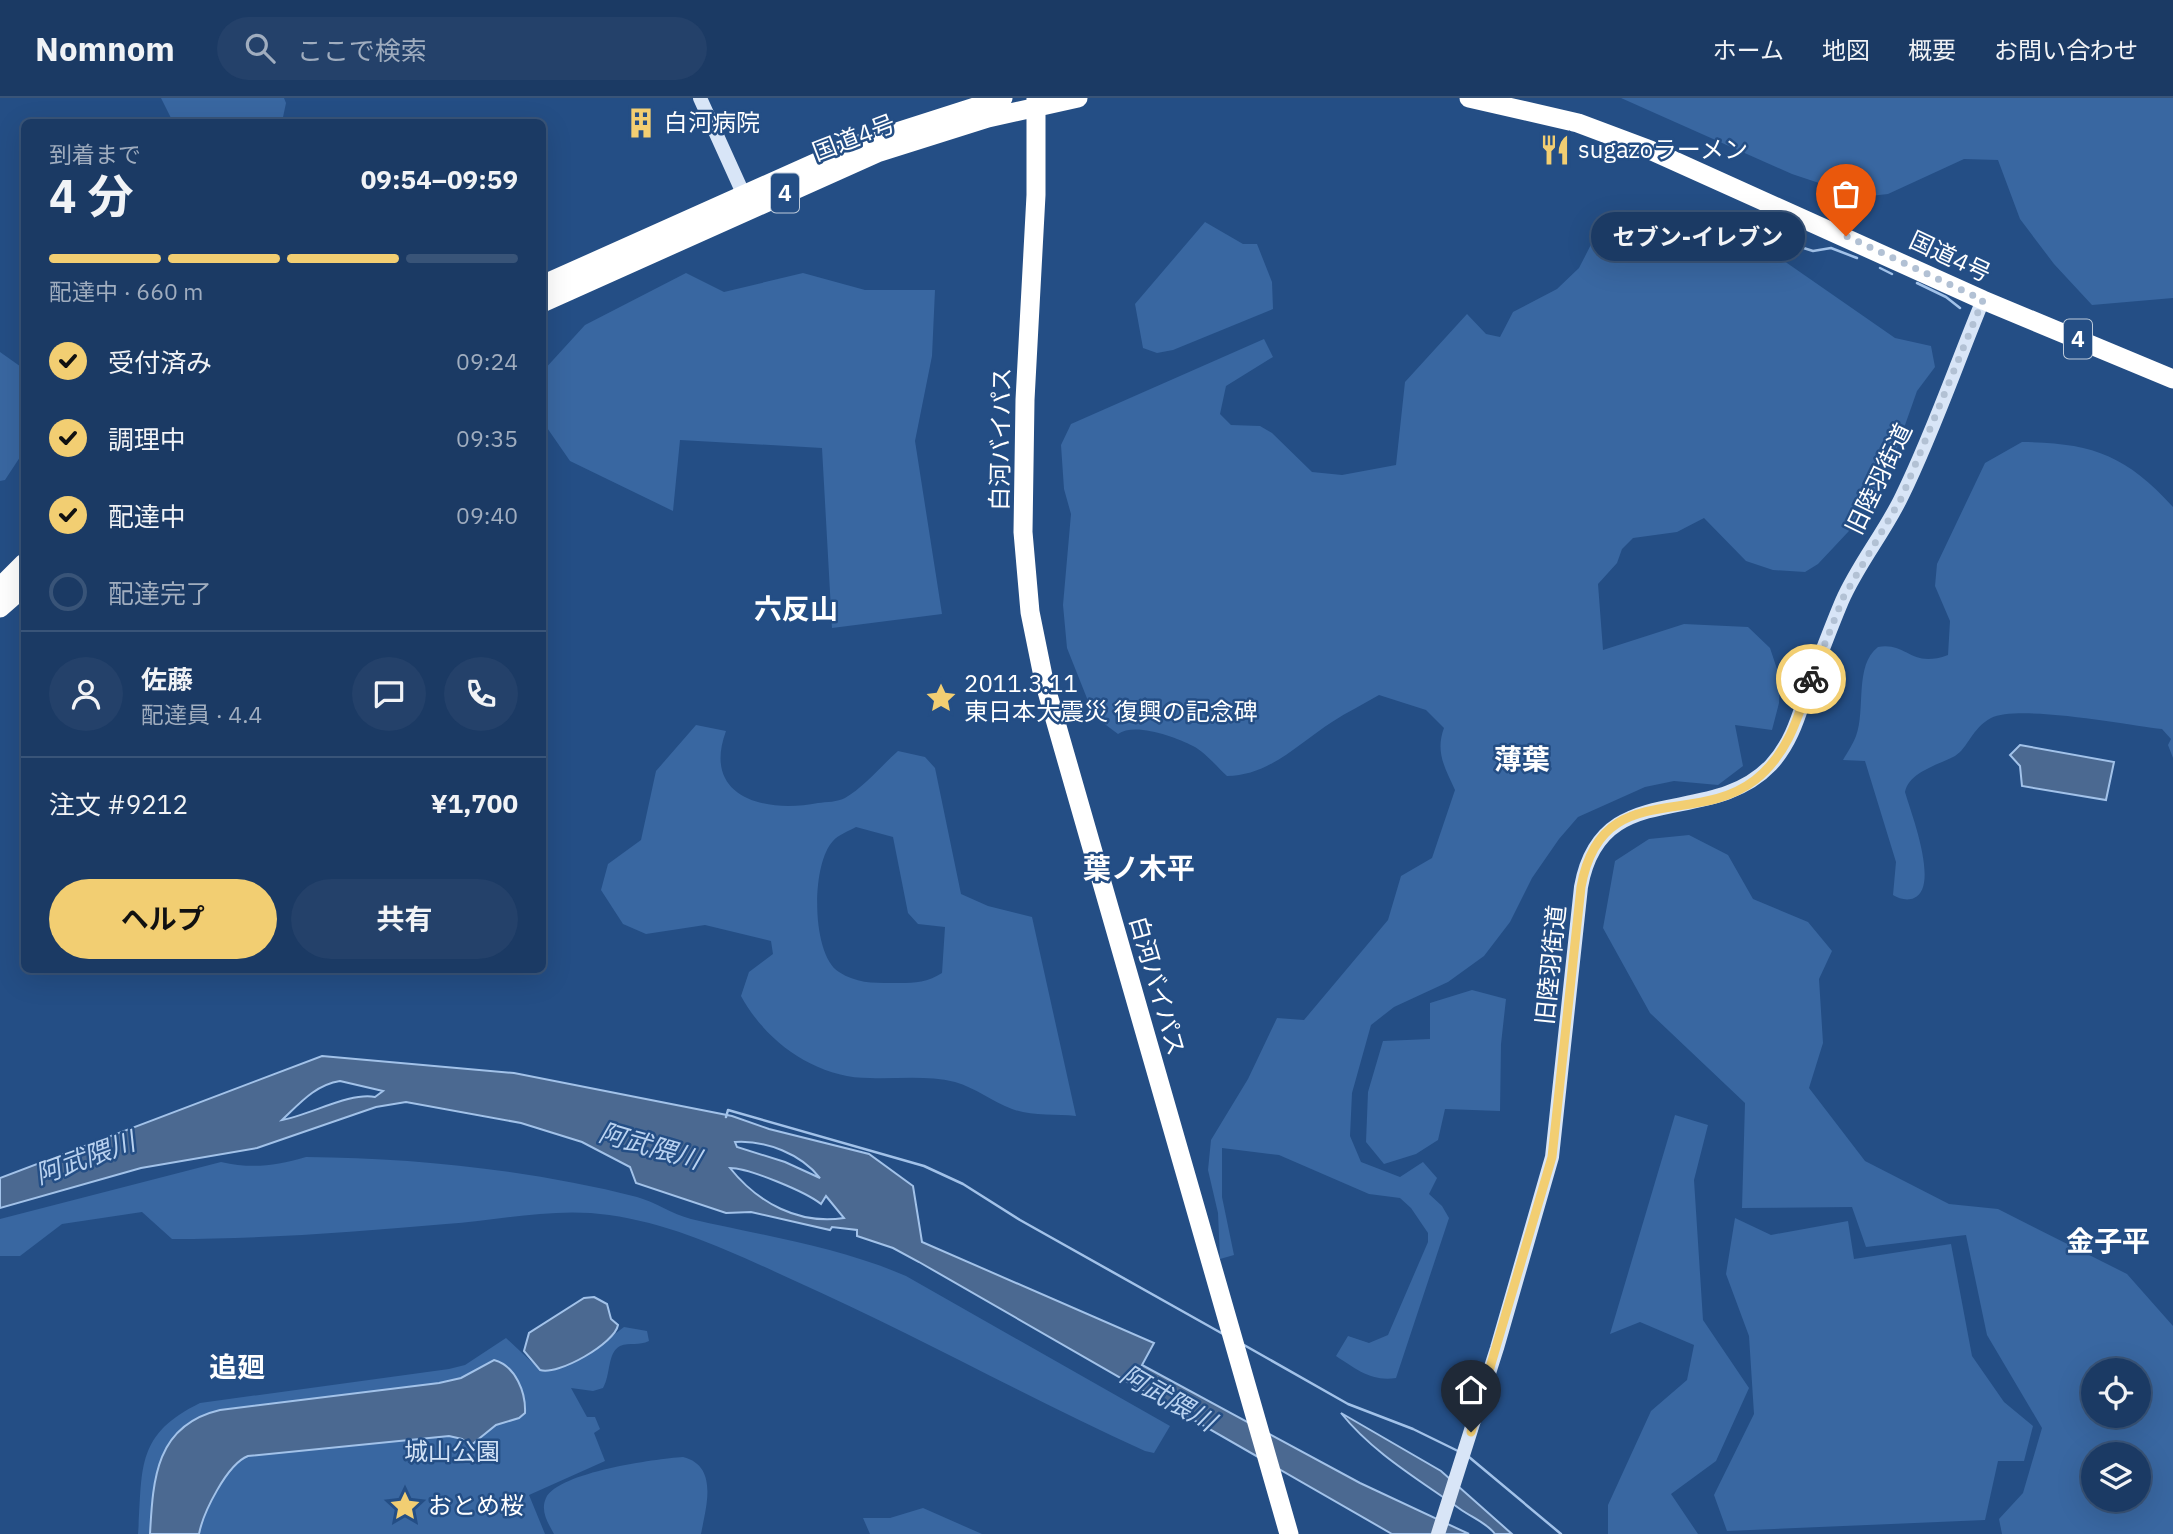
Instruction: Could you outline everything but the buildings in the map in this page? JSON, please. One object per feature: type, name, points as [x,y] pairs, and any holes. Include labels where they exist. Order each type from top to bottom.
[{"type":"highway","name":"国道4号","points":[[546,301],[853,146],[1003,98]]},
{"type":"highway","name":"国道4号","points":[[546,283],[746,201],[877,153],[1036,103],[1077,98]]},
{"type":"highway","name":"国道4号","points":[[1469,98],[1578,123],[1639,146],[1983,300],[2173,379]]},
{"type":"highway","name":"白河バイパス","points":[[1036,103],[1036,195],[1023,492],[1030,612],[1047,692],[1289,1534]]},
{"type":"highway","points":[[0,587],[21,567]]},
{"type":"highway","points":[[0,608],[21,590]]},
{"type":"street","points":[[700,98],[746,201]]},
{"type":"street","name":"旧陸羽街道","points":[[1438,1534],[1552,1157],[1581,887],[1594,847],[1621,821],[1641,812],[1713,798],[1744,788],[1773,763],[1786,745],[1798,723],[1810,682],[1843,598],[1902,497],[1983,300]]},
{"type":"green space","points":[[161,98],[284,98],[286,103],[283,119],[172,119]]},
{"type":"green space","points":[[1621,98],[2173,98],[2173,298],[2092,305],[2054,264],[2020,219],[1998,160],[1964,159],[1888,194],[1861,197],[1792,174]]},
{"type":"green space","points":[[1611,221],[1654,233],[1677,252],[1774,254],[1895,338],[1931,346],[1935,367],[1917,391],[1879,499],[1818,564],[1805,572],[1773,570],[1746,561],[1704,518],[1677,532],[1633,538],[1622,549],[1617,563],[1598,584],[1603,650],[1684,624],[1748,627],[1770,648],[1780,678],[1779,703],[1772,730],[1735,725],[1743,766],[1718,785],[1674,781],[1645,787],[1578,817],[1532,878],[1510,922],[1484,956],[1448,982],[1394,1007],[1371,1025],[1352,1093],[1350,1136],[1361,1162],[1400,1177],[1423,1162],[1437,1178],[1429,1194],[1442,1206],[1449,1218],[1396,1378],[1379,1378],[1364,1373],[1336,1356],[1348,1336],[1369,1343],[1388,1335],[1428,1242],[1428,1233],[1411,1208],[1400,1198],[1369,1194],[1279,1155],[1222,1148],[1222,1197],[1234,1255],[1220,1259],[1218,1213],[1208,1170],[1211,1140],[1248,1079],[1277,1018],[1304,1020],[1388,920],[1401,876],[1432,858],[1455,790],[1441,752],[1444,728],[1426,710],[1379,695],[1338,718],[1270,764],[1242,775],[1227,776],[1206,755],[1176,739],[1144,730],[1118,734],[1094,716],[1067,648],[1063,605],[1071,514],[1064,489],[1061,445],[1071,424],[1264,339],[1273,357],[1226,386],[1220,414],[1231,425],[1260,426],[1272,433],[1312,472],[1342,475],[1396,465],[1405,382],[1467,314],[1486,334],[1500,337],[1513,312],[1557,289],[1579,268],[1599,229]]},
{"type":"green space","points":[[1205,222],[1243,244],[1257,244],[1272,282],[1273,309],[1173,350],[1157,353],[1143,348],[1135,304]]},
{"type":"green space","points":[[686,273],[724,292],[803,273],[865,290],[935,290],[932,356],[915,441],[942,614],[832,628],[822,448],[680,440],[673,511],[570,461],[546,426],[546,368],[585,325]]},
{"type":"green space","points":[[0,352],[21,367],[21,456],[5,480],[0,481]]},
{"type":"green space","points":[[2022,442],[2068,445],[2105,455],[2139,475],[2173,507],[2173,758],[2168,745],[2171,739],[2162,729],[2048,714],[2005,714],[1991,718],[1979,727],[1960,752],[1918,774],[1908,785],[1905,792],[1922,849],[1924,880],[1921,891],[1914,898],[1901,898],[1893,895],[1896,862],[1865,761],[1843,760],[1855,739],[1859,725],[1863,676],[1871,655],[1878,647],[1896,648],[1925,659],[1948,655],[1950,621],[1935,586],[1937,564],[1985,463]]},
{"type":"green space","points":[[696,725],[726,731],[721,754],[723,772],[731,786],[760,803],[779,806],[842,799],[859,788],[898,751],[925,757],[935,768],[961,894],[988,906],[1032,917],[1076,1116],[1019,1111],[955,1082],[923,1078],[850,1076],[812,1064],[779,1042],[764,1028],[741,996],[749,972],[773,954],[771,941],[705,925],[646,934],[623,924],[601,890],[608,864],[641,840],[656,771]],"holes":[[[856,827],[893,837],[908,913],[918,924],[945,927],[942,973],[924,981],[877,983],[845,976],[830,962],[819,929],[817,908],[821,869],[826,852],[833,841]]]},
{"type":"green space","points":[[1689,835],[1728,855],[1753,899],[1808,922],[1832,951],[1819,979],[1823,1043],[1809,1088],[1865,1161],[1949,1204],[1998,1209],[2127,1274],[2173,1326],[2173,1534],[2002,1534],[1999,1519],[2023,1493],[2042,1428],[1987,1335],[1966,1235],[1866,1247],[1852,1207],[1742,1208],[1745,1103],[1650,1013],[1603,928],[1615,861],[1649,839]]},
{"type":"green space","points":[[1472,990],[1506,999],[1501,1044],[1500,1111],[1445,1109],[1438,1140],[1416,1154],[1384,1164],[1366,1142],[1368,1092],[1383,1041],[1430,1039],[1430,1003]]},
{"type":"green space","points":[[1675,1115],[1708,1125],[1694,1180],[1703,1320],[1749,1388],[1716,1461],[1671,1494],[1698,1534],[1608,1534],[1608,1505],[1651,1411],[1687,1380],[1694,1345],[1640,1322],[1610,1334]]},
{"type":"green space","points":[[306,1157],[431,1163],[556,1180],[637,1197],[691,1219],[853,1257],[906,1276],[1170,1426],[1154,1453],[1145,1451],[881,1321],[748,1260],[680,1232],[609,1215],[548,1213],[344,1232],[172,1239],[142,1212],[62,1224],[20,1256],[0,1256],[0,1219],[221,1162],[264,1166]]},
{"type":"green space","points":[[1735,1218],[1771,1235],[1848,1221],[1854,1259],[1951,1244],[1972,1356],[2004,1402],[2033,1426],[2024,1461],[1998,1461],[1985,1520],[1727,1531],[1714,1495],[1754,1414],[1749,1336],[1726,1274]]},
{"type":"green space","name":"城山公園","points":[[624,1327],[647,1331],[649,1341],[616,1349],[603,1388],[593,1391],[571,1388],[587,1417],[595,1417],[600,1429],[594,1433],[605,1461],[529,1495],[545,1534],[138,1534],[142,1473],[146,1456],[163,1428],[200,1403],[449,1369],[465,1365],[506,1338],[537,1367],[588,1354]]},
{"type":"green space","points":[[683,1457],[702,1469],[706,1478],[707,1500],[701,1534],[554,1534],[546,1517],[544,1503],[554,1489],[569,1481],[609,1468]]},
{"type":"green space","points":[[923,1508],[982,1534],[870,1534],[863,1518],[890,1518]]},
{"type":"water","points":[[2020,745],[2114,762],[2106,800],[2022,786],[2020,766],[2010,755]]},
{"type":"water","name":"阿武隈川","points":[[322,1056],[514,1073],[732,1116],[769,1129],[869,1154],[913,1186],[922,1242],[1154,1343],[1142,1365],[1360,1483],[1469,1534],[1392,1534],[919,1262],[893,1248],[857,1236],[857,1230],[832,1227],[830,1230],[751,1212],[726,1213],[636,1183],[630,1167],[582,1142],[521,1123],[406,1102],[376,1107],[257,1148],[141,1168],[0,1208],[0,1178]],"holes":[[[340,1081],[383,1091],[375,1097],[354,1098],[282,1120],[315,1091]],[[735,1142],[747,1142],[782,1150],[803,1162],[820,1178],[785,1162],[737,1147]],[[730,1168],[777,1182],[821,1204],[826,1196],[844,1218],[811,1218],[781,1209],[753,1192]]]},
{"type":"water","points":[[594,1297],[607,1304],[611,1319],[618,1325],[615,1332],[585,1357],[559,1368],[540,1370],[524,1351],[529,1333],[584,1298]]},
{"type":"water","points":[[494,1360],[502,1363],[514,1374],[524,1397],[525,1413],[519,1418],[496,1425],[470,1446],[462,1439],[449,1436],[248,1456],[224,1479],[205,1514],[199,1534],[150,1534],[153,1493],[162,1457],[182,1428],[199,1417],[220,1410],[439,1383],[461,1378]]},
{"type":"water","points":[[1341,1413],[1441,1471],[1512,1534],[1495,1534],[1483,1523],[1412,1476],[1367,1441]]},
{"type":"waterway","points":[[1784,246],[1791,244],[1813,251],[1831,248],[1857,258]]},
{"type":"waterway","points":[[1880,268],[1892,274]]},
{"type":"waterway","points":[[1917,283],[1946,297],[1960,308]]},
{"type":"waterway","points":[[726,1117],[728,1110],[924,1166],[963,1184],[1020,1220],[1223,1334]]},
{"type":"waterway","points":[[1244,1345],[1348,1404],[1413,1429],[1460,1452]]},
{"type":"waterway","points":[[1469,1457],[1561,1534]]},
{"type":"way so far","points":[[1811,679],[1843,598],[1902,497],[1983,300],[1846,236]]},
{"type":"place","name":"白河病院","points":[[641,123]]},
{"type":"place","name":"sugazoラーメン","points":[[1555,150]]},
{"type":"place","name":"セブン-イレブン","points":[[1846,236]]},
{"type":"place","name":"2011.3.11 東日本大震災 復興の記念碑","points":[[941,698]]},
{"type":"place","name":"おとめ桜","points":[[405,1506]]},
{"type":"district","name":"六反山","points":[[796,609]]},
{"type":"district","name":"薄葉","points":[[1522,759]]},
{"type":"district","name":"葉ノ木平","points":[[1139,868]]},
{"type":"district","name":"金子平","points":[[2108,1241]]},
{"type":"district","name":"追廻","points":[[237,1367]]},
{"type":"route","points":[[1471,1432],[1552,1157],[1581,887],[1585,867],[1594,847],[1621,821],[1641,812],[1713,798],[1744,788],[1756,779],[1773,763],[1786,745],[1798,723],[1811,679]]}]
